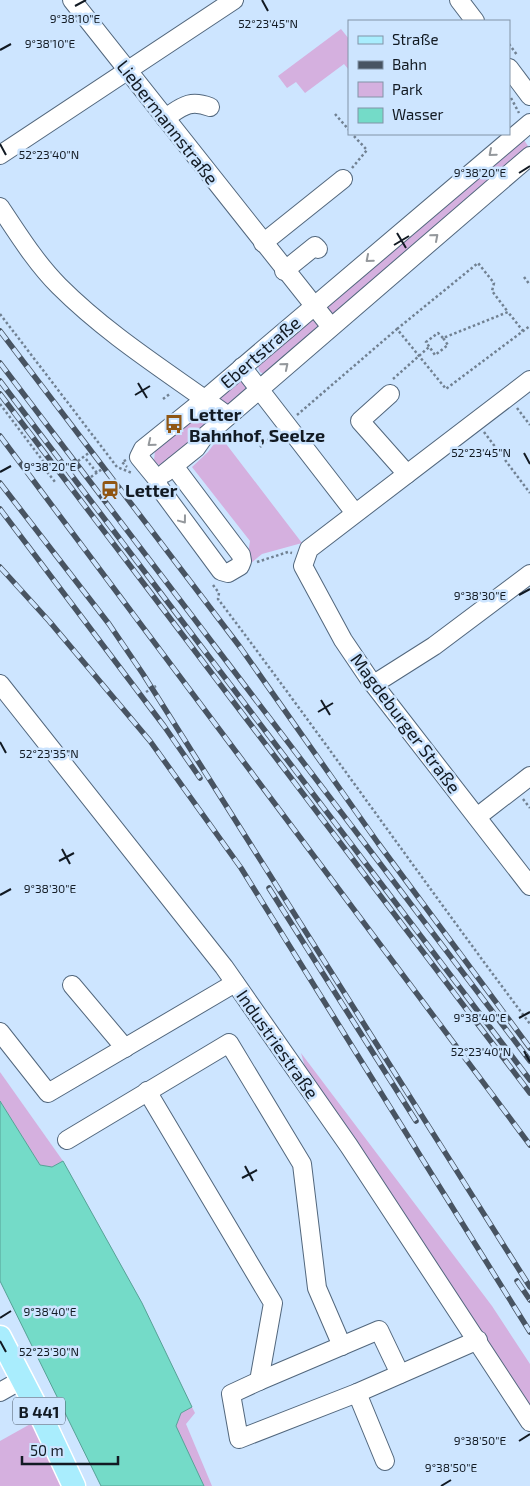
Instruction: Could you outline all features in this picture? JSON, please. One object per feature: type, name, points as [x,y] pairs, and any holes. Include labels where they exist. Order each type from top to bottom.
[{"type":"main road","name":"B 441","points":[[0,1337],[23,1379],[74,1486]]},
{"type":"street","name":"Liebermannstraße","points":[[72,0],[330,327]]},
{"type":"street","points":[[0,155],[234,0]]},
{"type":"street","points":[[459,0],[474,20]]},
{"type":"street","points":[[510,69],[530,96]]},
{"type":"street","points":[[165,118],[185,105],[199,102],[210,107]]},
{"type":"street","name":"Ebertstraße","points":[[529,123],[205,399],[143,449],[139,457],[157,479],[174,466],[196,448],[202,438],[258,389],[530,156]]},
{"type":"street","points":[[263,243],[343,179]]},
{"type":"street","points":[[0,207],[30,252],[58,285],[89,314],[124,343],[228,416]]},
{"type":"street","points":[[284,271],[315,246],[318,249]]},
{"type":"street","points":[[242,367],[355,514]]},
{"type":"street","points":[[307,553],[530,380]]},
{"type":"street","points":[[390,394],[360,421],[407,474]]},
{"type":"street","points":[[157,479],[159,487],[221,570],[228,573],[240,566],[242,561],[241,555],[174,466]]},
{"type":"street","name":"Magdeburger Straße","points":[[307,553],[303,566],[344,640],[374,684],[530,886]]},
{"type":"street","points":[[374,684],[434,646],[530,574]]},
{"type":"street","name":"Industriestraße","points":[[0,684],[235,983],[349,1146],[530,1422]]},
{"type":"street","points":[[477,817],[530,776]]},
{"type":"street","points":[[0,1032],[48,1093],[235,983]]},
{"type":"street","points":[[72,985],[125,1048]]},
{"type":"street","points":[[67,1140],[229,1042],[302,1164],[317,1288],[342,1346]]},
{"type":"street","points":[[147,1091],[273,1303],[259,1381]]},
{"type":"street","points":[[400,1374],[379,1330],[231,1394],[239,1439],[357,1393],[478,1340]]},
{"type":"street","points":[[0,1392],[23,1379]]},
{"type":"street","points":[[357,1393],[385,1461]]},
{"type":"path","points":[[510,94],[516,109],[529,123]]},
{"type":"path","points":[[335,114],[348,129]]},
{"type":"path","points":[[343,179],[366,150],[353,135]]},
{"type":"path","points":[[260,447],[396,329],[478,263],[494,284],[492,291],[523,331]]},
{"type":"path","points":[[524,277],[530,285]]},
{"type":"path","points":[[443,338],[508,312]]},
{"type":"path","points":[[0,314],[117,467],[132,473]]},
{"type":"path","points":[[396,329],[446,388],[530,326]]},
{"type":"path","points":[[438,332],[443,338],[448,345],[435,355],[426,342],[438,332]]},
{"type":"path","points":[[390,394],[394,390],[388,383],[420,357],[429,347]]},
{"type":"path","points":[[163,399],[171,393]]},
{"type":"path","points":[[509,397],[530,425]]},
{"type":"path","points":[[0,404],[43,461],[40,464],[55,482]]},
{"type":"path","points":[[476,422],[530,493]]},
{"type":"path","points":[[78,461],[90,452]]},
{"type":"path","points":[[86,459],[97,473]]},
{"type":"path","points":[[91,477],[102,469]]},
{"type":"path","points":[[249,568],[257,562],[288,552],[307,553]]},
{"type":"path","points":[[219,592],[218,599],[288,691],[428,889],[530,1024]]},
{"type":"path","points":[[146,692],[156,686]]},
{"type":"green space","points":[[341,29],[348,38],[348,69],[344,64],[305,93],[296,82],[287,88],[278,76]]},
{"type":"green space","points":[[522,137],[530,149],[334,315],[328,313],[326,305]]},
{"type":"green space","points":[[314,319],[319,326],[266,375],[260,372],[257,364],[310,320]]},
{"type":"green space","points":[[238,377],[246,388],[229,404],[222,403],[218,396]]},
{"type":"green space","points":[[202,411],[217,423],[160,466],[154,461],[155,450]]},
{"type":"green space","points":[[220,436],[302,543],[262,554],[251,563],[248,554],[250,541],[192,467],[208,452]]},
{"type":"green space","points":[[301,1053],[492,1306],[530,1364],[530,1408],[485,1336],[305,1067]]},
{"type":"green space","points":[[0,1072],[63,1161],[52,1167],[40,1165],[0,1101]]},
{"type":"green space","points":[[192,1407],[195,1413],[186,1424],[212,1486],[204,1486],[176,1426],[181,1413]]},
{"type":"green space","points":[[34,1422],[63,1486],[0,1486],[0,1441]]},
{"type":"water","points":[[0,1101],[40,1165],[52,1167],[63,1161],[142,1303],[192,1407],[181,1413],[176,1426],[204,1486],[101,1486],[0,1281]]},
{"type":"railway","points":[[0,331],[240,647],[378,843],[530,1048]]},
{"type":"railway","points":[[0,363],[530,1061]]},
{"type":"railway","points":[[0,381],[530,1080]]},
{"type":"railway","points":[[0,394],[530,1093]]},
{"type":"railway","points":[[0,436],[530,1145]]},
{"type":"railway","points":[[0,483],[109,624],[143,674],[530,1287]]},
{"type":"railway","points":[[0,509],[164,726],[200,778]]},
{"type":"railway","points":[[0,567],[49,621],[150,741],[241,868],[530,1332]]},
{"type":"railway","points":[[269,888],[416,1121]]},
{"type":"railway","points":[[517,1281],[530,1300]]},
{"type":"place","name":"Letter Bahnhof, Seelze","points":[[174,424]]},
{"type":"place","name":"Letter","points":[[110,490]]}]
